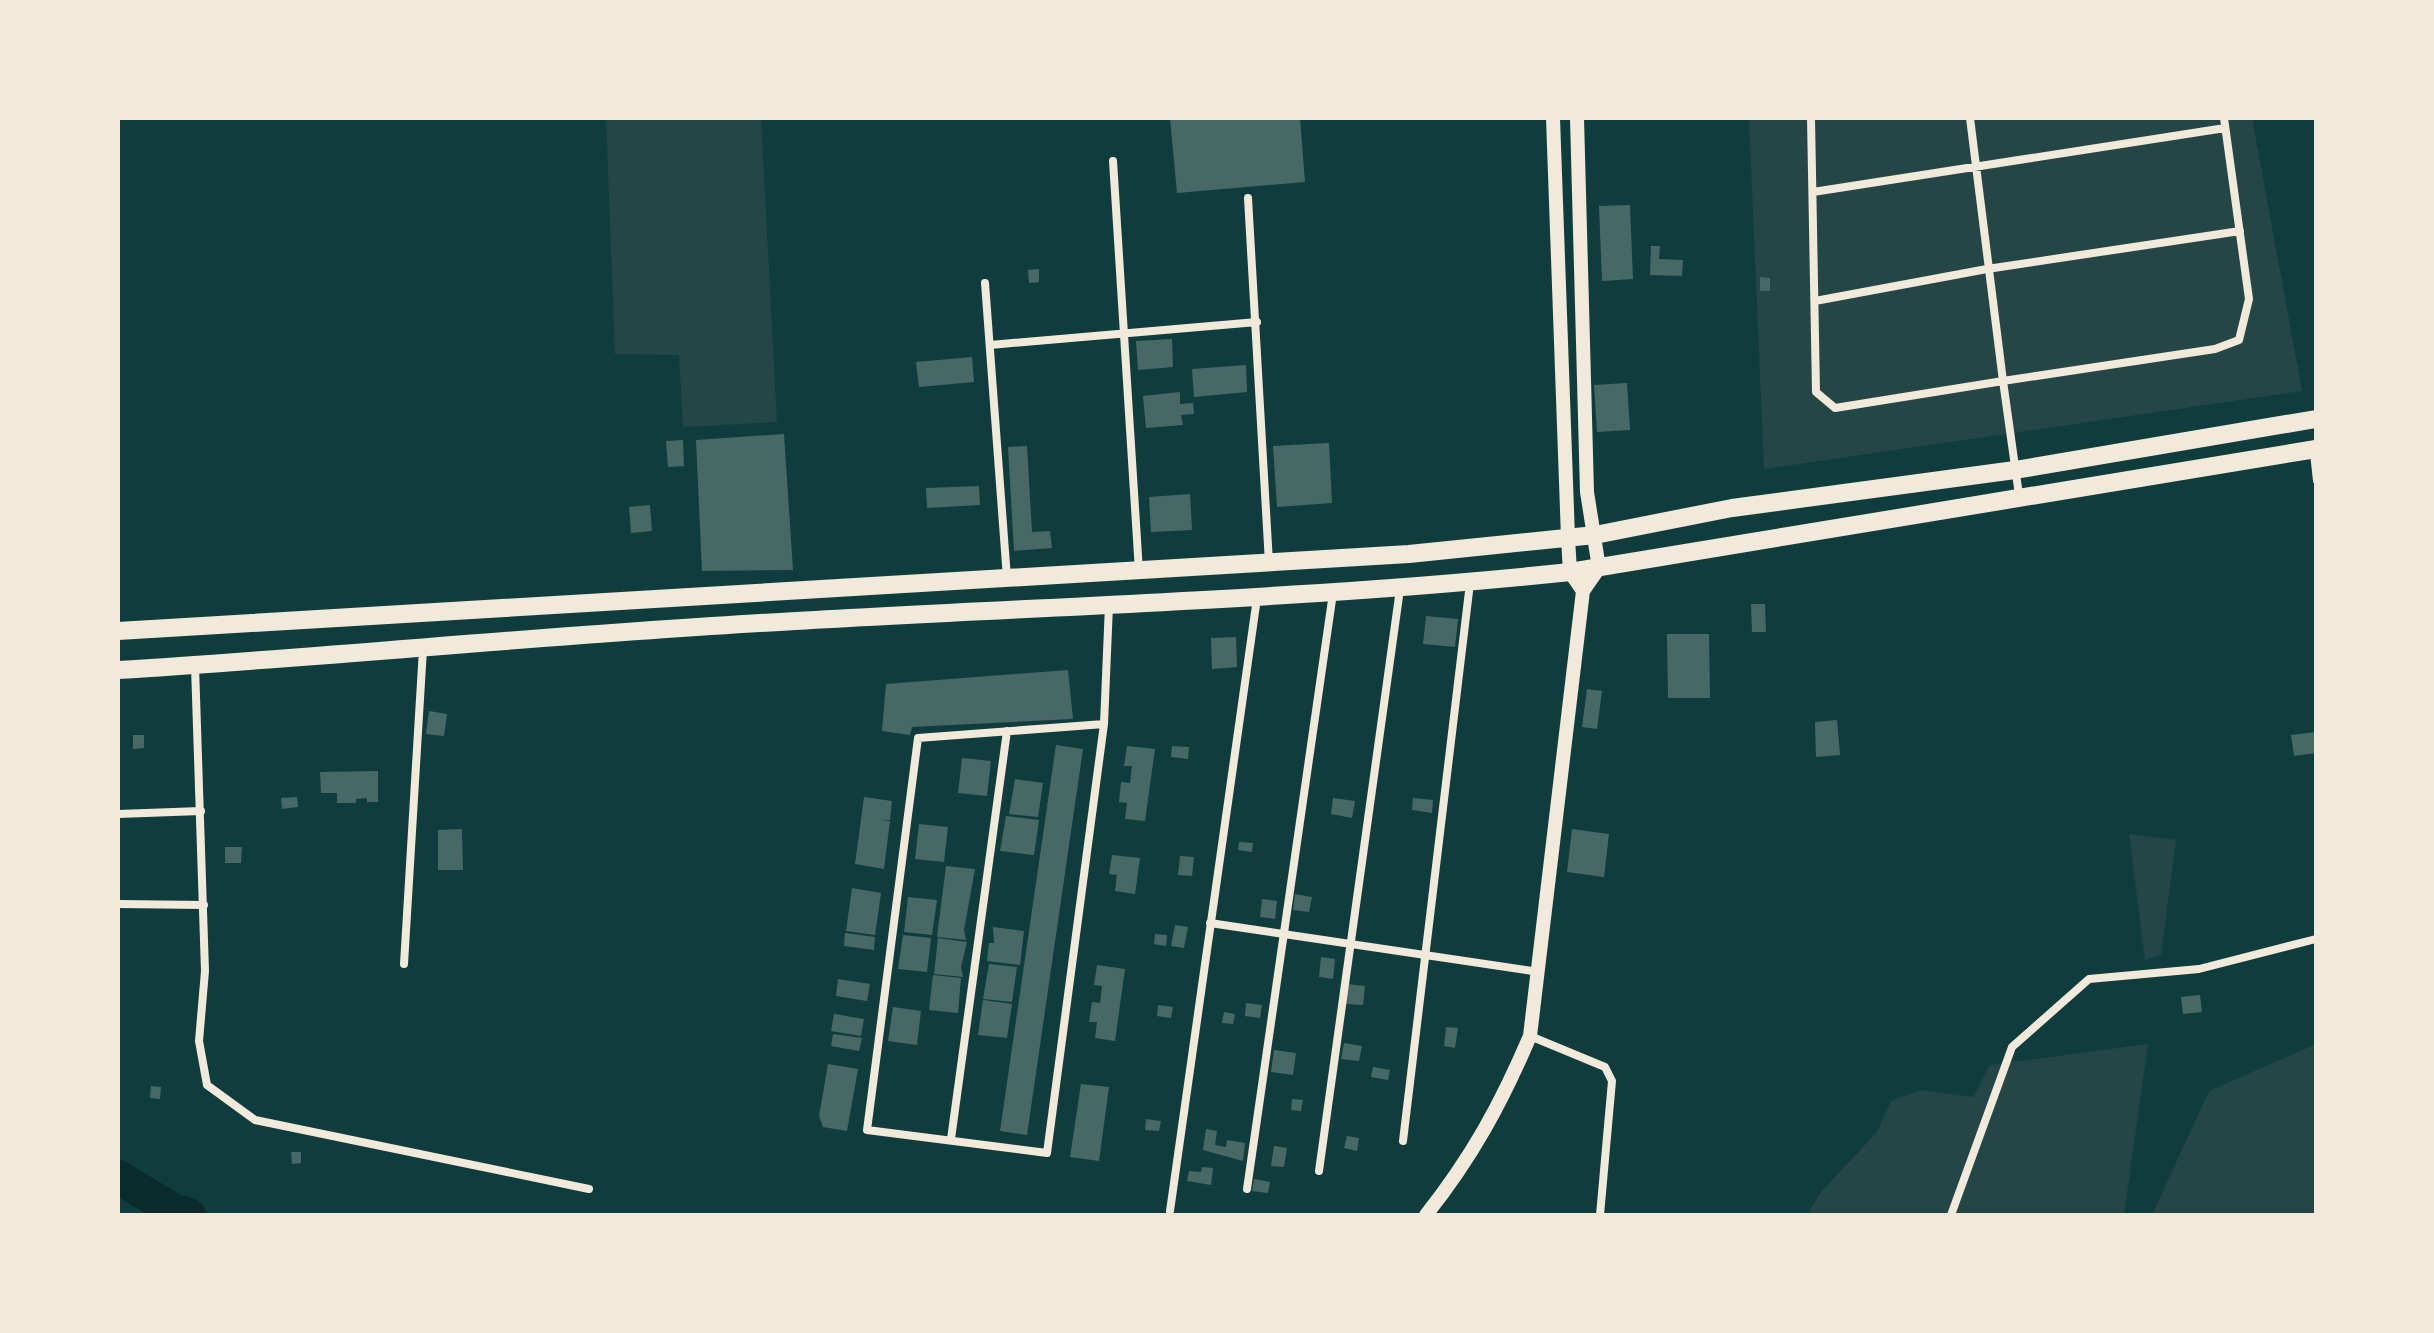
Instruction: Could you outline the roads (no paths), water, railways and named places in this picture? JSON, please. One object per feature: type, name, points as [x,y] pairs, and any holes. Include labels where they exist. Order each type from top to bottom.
[{"type":"main road","points":[[118,631],[1269,563],[1568,538],[1732,508],[2015,470],[2316,419]]},
{"type":"main road","points":[[118,670],[631,633],[1470,583],[1599,568],[2019,495],[2314,449]]},
{"type":"main road","points":[[629,600],[631,633]]},
{"type":"street","points":[[1553,118],[1570,572],[1583,591]]},
{"type":"street","points":[[1426,1215],[1467,1163],[1503,1100],[1530,1036],[1583,591],[1599,568],[1587,492],[1577,118]]},
{"type":"street","points":[[1811,118],[1816,392],[1835,408],[2215,349],[2239,340],[2249,299],[2225,123],[1813,192]]},
{"type":"street","points":[[1970,118],[1987,269],[2019,495]]},
{"type":"street","points":[[1113,161],[1139,571]]},
{"type":"street","points":[[1248,198],[1269,563]]},
{"type":"street","points":[[1815,301],[1987,269],[2240,231]]},
{"type":"street","points":[[985,283],[1007,579]]},
{"type":"street","points":[[990,345],[1257,322]]},
{"type":"street","points":[[1403,1141],[1470,583]]},
{"type":"street","points":[[1319,1171],[1400,589]]},
{"type":"street","points":[[1247,1189],[1333,593]]},
{"type":"street","points":[[1170,1211],[1257,597]]},
{"type":"street","points":[[1104,724],[918,738],[867,1130],[1047,1153],[1104,724],[1109,605]]},
{"type":"street","points":[[404,964],[423,649]]},
{"type":"street","points":[[195,665],[205,971],[199,1041],[207,1085],[255,1120],[589,1189]]},
{"type":"street","points":[[951,1139],[1007,731]]},
{"type":"street","points":[[118,814],[201,811]]},
{"type":"street","points":[[118,904],[204,905]]},
{"type":"street","points":[[1210,923],[1540,972]]},
{"type":"street","points":[[1951,1215],[2012,1047],[2089,979],[2199,969],[2316,939]]},
{"type":"street","points":[[1530,1036],[1605,1067],[1612,1081],[1600,1215]]},
{"type":"lane","points":[[2314,449],[2316,481]]},
{"type":"waterway","points":[[118,1177],[173,1210],[189,1215]]}]
